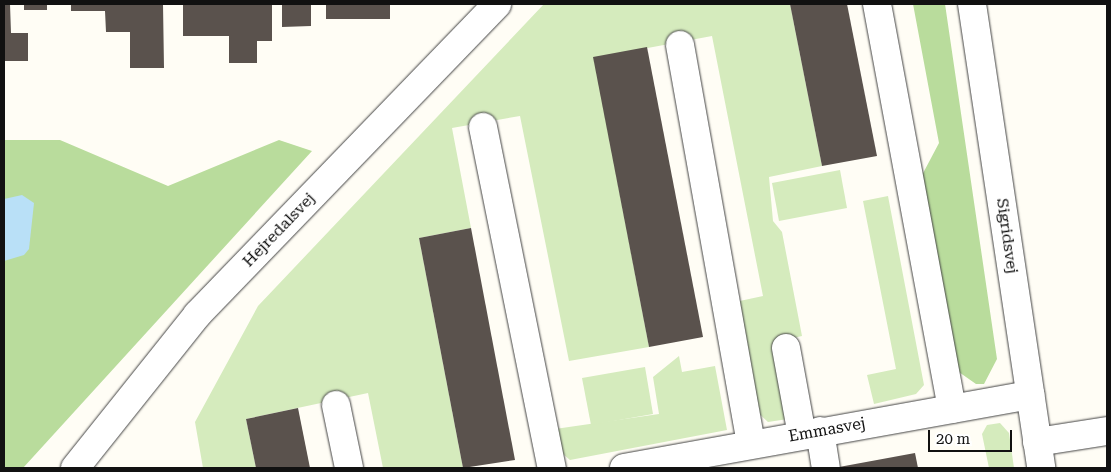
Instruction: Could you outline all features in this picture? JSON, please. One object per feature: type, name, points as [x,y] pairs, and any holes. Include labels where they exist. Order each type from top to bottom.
[{"type":"street","name":"Hejredalsvej","points":[[75,468],[197,315],[497,4]]},
{"type":"street","points":[[877,4],[952,409]]},
{"type":"street","name":"Sigridsvej","points":[[972,4],[1039,455]]},
{"type":"street","points":[[680,45],[751,443]]},
{"type":"street","points":[[483,127],[552,468]]},
{"type":"street","points":[[786,348],[811,433],[826,468]]},
{"type":"street","name":"Emmasvej","points":[[624,468],[689,462],[751,443],[1030,395]]},
{"type":"street","points":[[336,405],[349,468]]},
{"type":"street","points":[[1039,455],[1107,431]]},
{"type":"green space","points":[[544,4],[790,4],[822,166],[769,177],[773,221],[782,232],[802,336],[776,342],[788,419],[768,422],[755,410],[735,302],[763,296],[712,36],[594,58],[649,347],[569,361],[520,116],[452,128],[471,228],[419,238],[463,468],[383,468],[368,393],[246,419],[256,468],[203,468],[195,422],[258,306]]},
{"type":"green space","points":[[913,4],[945,4],[997,359],[984,384],[976,384],[956,370],[921,177],[939,143]]},
{"type":"green space","points":[[4,140],[60,140],[168,186],[279,140],[312,151],[23,468],[4,468]]},
{"type":"green space","points":[[840,170],[847,208],[779,221],[772,183]]},
{"type":"green space","points":[[888,196],[924,385],[916,394],[874,404],[867,375],[896,369],[863,201]]},
{"type":"green space","points":[[679,356],[682,372],[715,366],[727,430],[570,460],[558,450],[555,429],[659,414],[653,377]]},
{"type":"green space","points":[[645,367],[653,414],[591,425],[582,378]]},
{"type":"green space","points":[[1000,423],[1009,433],[1014,468],[989,468],[982,434],[987,425]]},
{"type":"water","points":[[22,195],[34,203],[29,249],[24,255],[4,261],[4,199]]},
{"type":"building","points":[[4,4],[10,4],[11,33],[28,33],[28,61],[4,61]]},
{"type":"building","points":[[24,4],[47,4],[47,10],[24,10]]},
{"type":"building","points":[[71,4],[163,4],[164,68],[130,68],[130,32],[106,32],[105,11],[71,11]]},
{"type":"building","points":[[183,4],[272,4],[272,41],[257,41],[257,63],[229,63],[229,36],[183,36]]},
{"type":"building","points":[[282,4],[311,4],[311,26],[282,27]]},
{"type":"building","points":[[326,4],[390,4],[390,19],[326,19]]},
{"type":"building","points":[[790,4],[847,4],[877,156],[822,166]]},
{"type":"building","points":[[647,47],[703,337],[649,347],[593,57]]},
{"type":"building","points":[[471,228],[515,460],[463,468],[419,238]]},
{"type":"building","points":[[298,408],[310,468],[256,468],[246,419]]},
{"type":"building","points":[[915,453],[918,468],[839,468],[839,467]]}]
